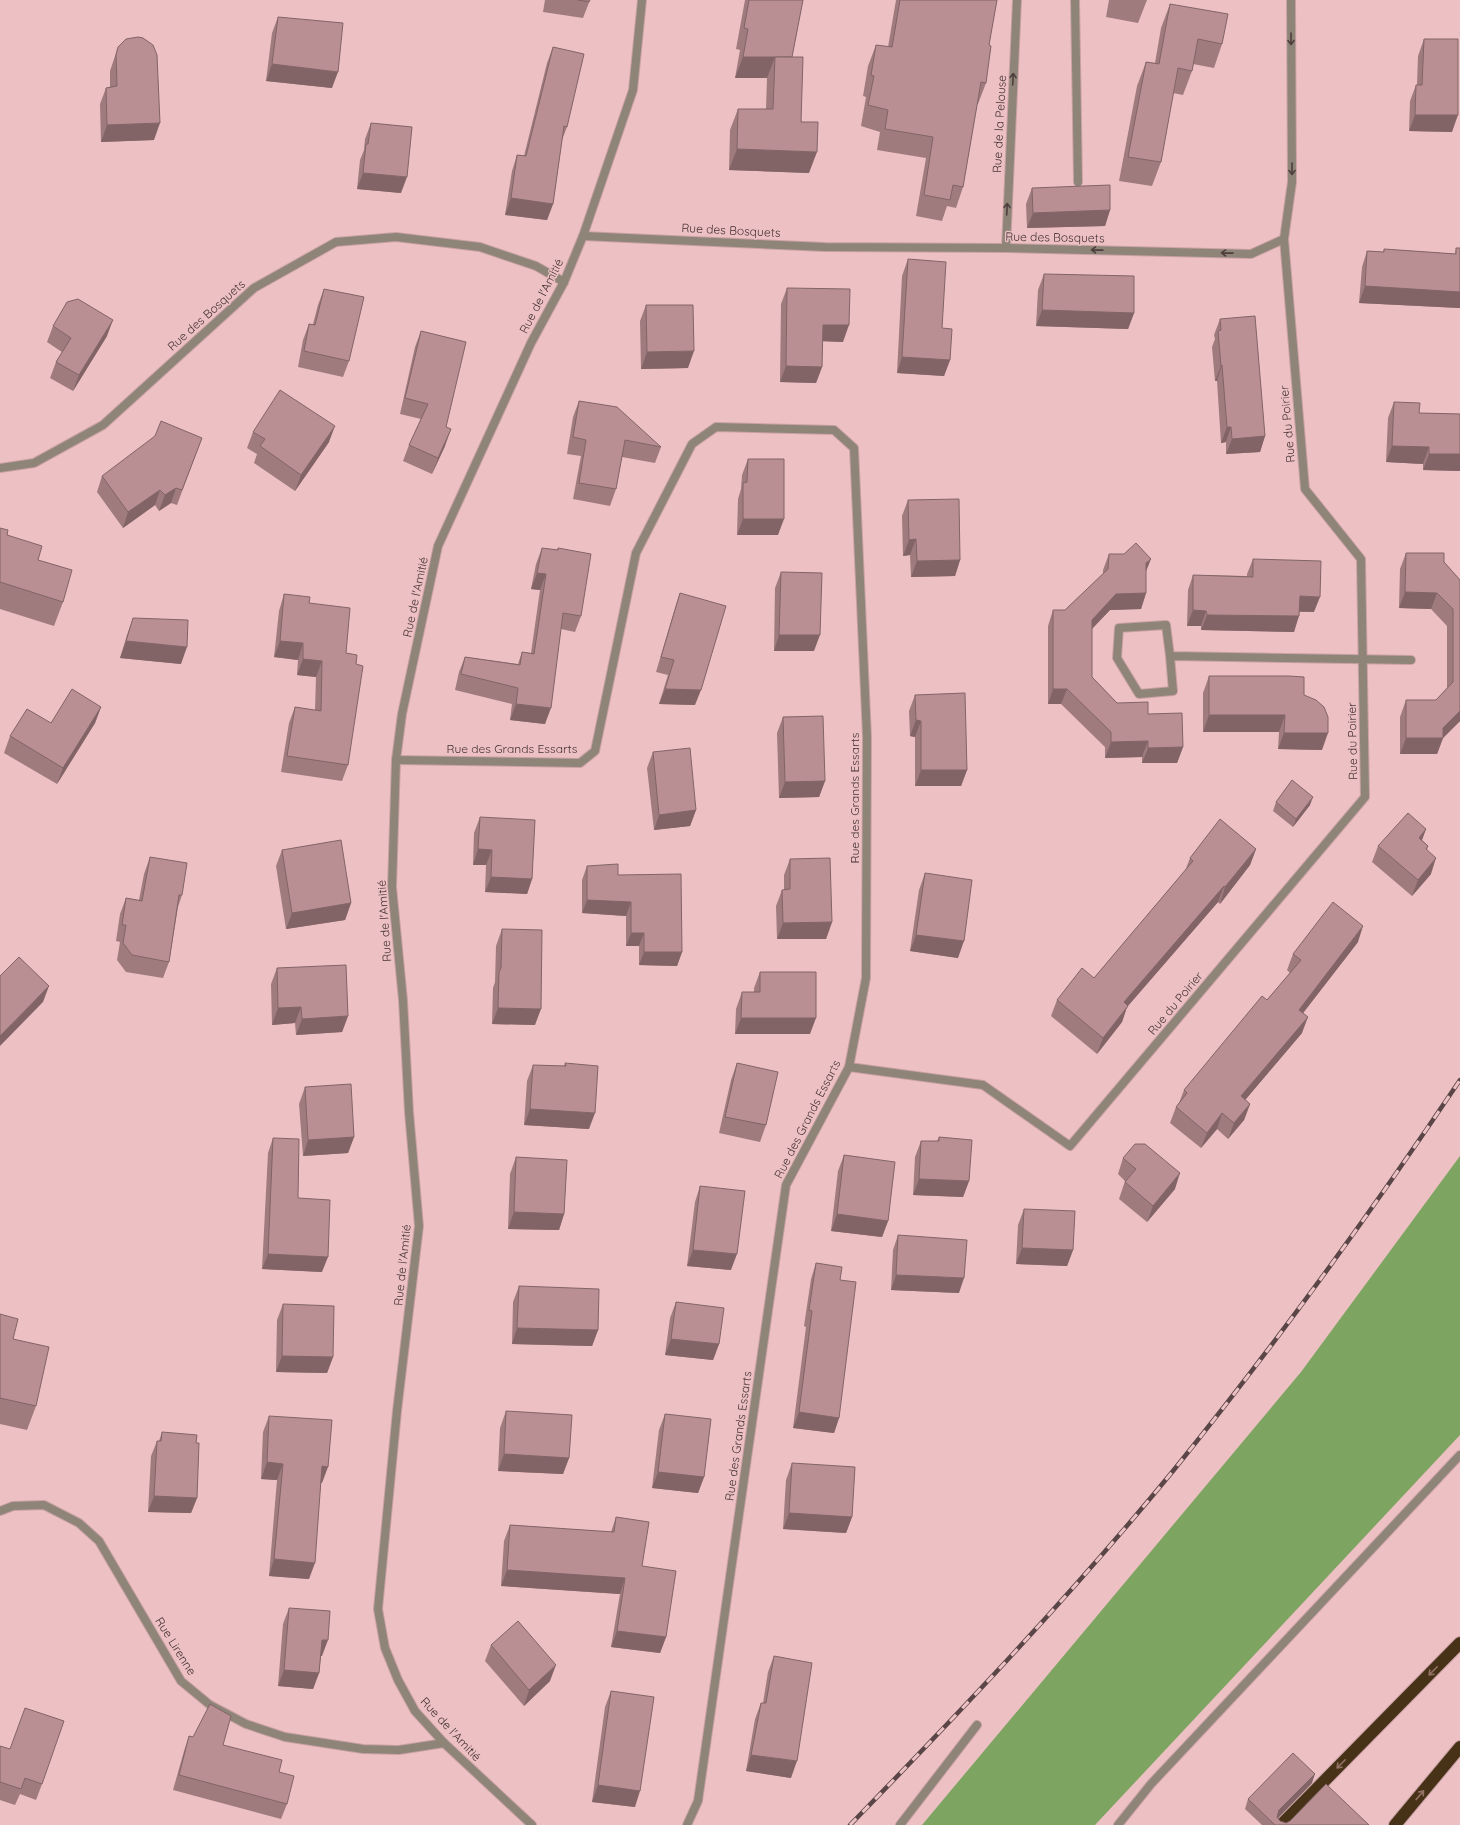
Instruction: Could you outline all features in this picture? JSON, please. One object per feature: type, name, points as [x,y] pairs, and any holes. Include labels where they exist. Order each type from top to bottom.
[{"type":"highway","points":[[1281,1825],[1460,1643]]},
{"type":"highway","points":[[1395,1825],[1460,1747]]},
{"type":"street","name":"Rue de l'Amitié","points":[[532,1825],[444,1743],[415,1711],[398,1680],[385,1648],[378,1609],[397,1411],[419,1226],[409,1112],[403,1000],[392,887],[396,760],[402,714],[438,546],[531,344],[564,282],[583,236],[633,90],[642,0]]},
{"type":"street","name":"Rue de la Pelouse","points":[[1006,248],[1017,0]]},
{"type":"street","points":[[1076,0],[1078,182]]},
{"type":"street","points":[[1284,239],[1292,182],[1291,0]]},
{"type":"street","name":"Rue des Bosquets","points":[[583,236],[824,247],[1006,248],[1251,254],[1284,239]]},
{"type":"street","name":"Rue des Bosquets","points":[[0,468],[34,463],[103,425],[254,288],[336,242],[396,237],[480,247],[536,266],[564,282]]},
{"type":"street","name":"Rue du Poirier","points":[[849,1067],[983,1085],[1070,1146],[1365,797],[1361,559],[1305,489],[1284,239]]},
{"type":"street","name":"Rue des Grands Essarts","points":[[396,760],[580,763],[596,751],[636,553],[692,444],[716,427],[834,430],[854,448],[867,737],[866,978],[849,1067],[786,1185],[698,1801],[687,1825]]},
{"type":"street","points":[[1166,625],[1170,656],[1173,691],[1139,694],[1117,658],[1119,628],[1166,625]]},
{"type":"street","points":[[1170,656],[1363,658],[1410,660]]},
{"type":"street","points":[[1118,1825],[1151,1784],[1460,1455]]},
{"type":"street","name":"Rue Lirenne","points":[[0,1511],[12,1506],[44,1505],[79,1523],[99,1541],[182,1681],[210,1705],[234,1718],[246,1724],[285,1737],[363,1749],[399,1750],[444,1743]]},
{"type":"street","points":[[900,1825],[977,1725]]},
{"type":"green space","points":[[1460,1156],[1460,1435],[1095,1825],[922,1825],[1301,1372]]},
{"type":"building","points":[[578,0],[590,0],[589,2]]},
{"type":"building","points":[[749,0],[803,0],[792,57],[743,57],[748,29],[744,28]]},
{"type":"building","points":[[900,0],[997,0],[989,45],[991,46],[986,83],[981,82],[963,187],[953,185],[950,200],[924,195],[933,137],[885,129],[888,110],[868,105],[874,76],[871,75],[876,45],[892,47]]},
{"type":"building","points":[[1170,4],[1228,14],[1222,44],[1198,39],[1192,71],[1178,68],[1161,162],[1128,157],[1146,62],[1159,64]]},
{"type":"building","points":[[278,17],[343,23],[338,72],[272,64]]},
{"type":"building","points":[[138,37],[143,38],[153,45],[157,55],[160,123],[107,125],[106,88],[117,86],[116,55],[118,47],[126,39]]},
{"type":"building","points":[[1424,39],[1458,39],[1458,115],[1415,115],[1416,85],[1422,85]]},
{"type":"building","points":[[553,47],[584,54],[567,127],[564,126],[553,204],[511,198],[517,155],[526,156]]},
{"type":"building","points":[[775,57],[803,57],[801,122],[818,122],[817,152],[737,149],[738,109],[773,109]]},
{"type":"building","points":[[371,123],[412,127],[407,177],[363,173],[366,144],[368,144]]},
{"type":"building","points":[[1110,185],[1110,210],[1033,213],[1032,188]]},
{"type":"building","points":[[1456,248],[1460,248],[1460,292],[1365,286],[1367,251],[1384,252],[1384,249],[1456,254]]},
{"type":"building","points":[[908,259],[946,262],[942,328],[952,329],[950,360],[902,357]]},
{"type":"building","points":[[1044,274],[1134,276],[1134,313],[1042,310]]},
{"type":"building","points":[[787,288],[850,289],[849,325],[823,325],[822,367],[786,366]]},
{"type":"building","points":[[324,289],[364,297],[349,361],[304,351],[309,324],[315,325]]},
{"type":"building","points":[[78,299],[113,320],[79,375],[56,362],[71,338],[53,326],[67,302]]},
{"type":"building","points":[[646,305],[693,305],[694,351],[647,352]]},
{"type":"building","points":[[1255,316],[1265,436],[1232,439],[1231,427],[1227,427],[1218,331],[1221,330],[1220,319]]},
{"type":"building","points":[[421,331],[466,342],[446,427],[451,429],[438,458],[409,445],[428,404],[405,398]]},
{"type":"building","points":[[280,390],[335,426],[301,475],[260,446],[265,439],[253,432]]},
{"type":"building","points":[[579,401],[617,407],[661,447],[625,440],[616,489],[579,483],[586,440],[573,437]]},
{"type":"building","points":[[1394,402],[1420,403],[1419,413],[1460,414],[1460,454],[1429,454],[1429,447],[1392,446]]},
{"type":"building","points":[[161,421],[202,438],[182,490],[176,488],[165,495],[160,490],[128,512],[102,476],[155,436]]},
{"type":"building","points":[[748,459],[784,459],[784,519],[743,519],[743,483],[747,482]]},
{"type":"building","points":[[959,499],[960,560],[917,561],[916,539],[909,540],[908,500]]},
{"type":"building","points":[[0,528],[8,530],[7,535],[42,546],[38,560],[72,570],[63,602],[0,582]]},
{"type":"building","points":[[1136,543],[1151,559],[1146,563],[1146,593],[1116,594],[1092,620],[1092,677],[1117,703],[1148,702],[1148,714],[1182,713],[1183,747],[1148,748],[1148,741],[1111,742],[1111,732],[1067,689],[1053,689],[1053,610],[1065,610],[1108,569],[1109,554],[1124,554]]},
{"type":"building","points":[[542,548],[558,550],[558,548],[591,554],[581,616],[563,613],[551,708],[516,704],[518,688],[461,674],[465,657],[520,665],[522,652],[534,654],[546,574],[537,573]]},
{"type":"building","points":[[1406,553],[1444,553],[1444,562],[1460,580],[1460,711],[1443,728],[1443,738],[1406,738],[1406,700],[1436,700],[1453,682],[1453,609],[1437,593],[1405,592]]},
{"type":"building","points":[[1253,559],[1321,561],[1320,597],[1300,596],[1299,616],[1207,615],[1206,611],[1193,610],[1193,575],[1253,577]]},
{"type":"building","points":[[781,572],[822,573],[820,635],[779,635]]},
{"type":"building","points":[[680,593],[726,606],[701,690],[665,689],[674,660],[661,657]]},
{"type":"building","points":[[284,594],[310,597],[309,603],[350,608],[346,653],[357,655],[356,664],[363,666],[348,765],[287,756],[295,707],[321,711],[322,661],[303,659],[303,643],[280,641]]},
{"type":"building","points":[[133,618],[188,620],[187,647],[126,641]]},
{"type":"building","points":[[1209,676],[1304,677],[1304,695],[1316,700],[1324,707],[1328,717],[1328,733],[1284,733],[1285,715],[1209,715]]},
{"type":"building","points":[[72,689],[101,707],[63,768],[10,736],[27,709],[51,723]]},
{"type":"building","points":[[965,693],[967,770],[921,770],[921,721],[916,720],[915,695]]},
{"type":"building","points":[[823,716],[825,781],[785,782],[783,717]]},
{"type":"building","points":[[690,748],[696,810],[659,815],[653,752]]},
{"type":"building","points":[[1292,780],[1313,797],[1296,819],[1276,802]]},
{"type":"building","points":[[1408,813],[1426,829],[1419,838],[1428,846],[1426,849],[1436,858],[1418,880],[1378,846]]},
{"type":"building","points":[[480,817],[535,820],[532,879],[491,877],[492,850],[478,849]]},
{"type":"building","points":[[1220,819],[1256,849],[1225,887],[1224,886],[1124,1002],[1128,1006],[1103,1038],[1057,1000],[1082,968],[1094,978],[1193,861],[1190,858]]},
{"type":"building","points":[[341,840],[351,903],[292,913],[282,850]]},
{"type":"building","points":[[150,857],[187,863],[182,895],[179,895],[169,962],[132,955],[123,943],[126,925],[122,925],[126,898],[142,901]]},
{"type":"building","points":[[830,858],[832,922],[783,923],[782,890],[790,889],[790,859]]},
{"type":"building","points":[[618,864],[618,875],[681,874],[682,952],[644,952],[644,933],[631,933],[631,902],[587,900],[587,866]]},
{"type":"building","points":[[925,873],[972,880],[964,941],[916,935]]},
{"type":"building","points":[[1333,902],[1363,926],[1299,1010],[1308,1017],[1241,1096],[1250,1104],[1234,1123],[1222,1113],[1207,1133],[1176,1107],[1187,1093],[1184,1090],[1262,996],[1267,1000],[1301,960],[1293,954]]},
{"type":"building","points":[[502,929],[542,930],[541,1009],[498,1008]]},
{"type":"building","points":[[19,957],[49,986],[0,1036],[0,976]]},
{"type":"building","points":[[346,965],[348,1016],[302,1019],[301,1007],[278,1008],[277,968]]},
{"type":"building","points":[[760,972],[816,972],[816,1018],[741,1018],[742,992],[760,992]]},
{"type":"building","points":[[565,1063],[598,1066],[595,1113],[530,1109],[533,1065],[566,1066]]},
{"type":"building","points":[[737,1063],[778,1072],[766,1125],[725,1117]]},
{"type":"building","points":[[351,1084],[354,1137],[308,1140],[305,1087]]},
{"type":"building","points":[[939,1137],[972,1140],[969,1181],[919,1179],[921,1141],[939,1141]]},
{"type":"building","points":[[273,1138],[299,1139],[298,1198],[330,1200],[328,1257],[268,1254]]},
{"type":"building","points":[[1135,1144],[1145,1144],[1180,1173],[1153,1206],[1125,1182],[1136,1169],[1123,1158]]},
{"type":"building","points":[[844,1155],[895,1162],[888,1221],[837,1214]]},
{"type":"building","points":[[516,1157],[567,1160],[564,1214],[514,1212]]},
{"type":"building","points":[[700,1186],[745,1191],[737,1254],[693,1250]]},
{"type":"building","points":[[1024,1209],[1075,1211],[1073,1250],[1022,1248]]},
{"type":"building","points":[[898,1235],[967,1240],[964,1278],[896,1275]]},
{"type":"building","points":[[816,1263],[842,1267],[840,1280],[856,1282],[839,1418],[799,1412],[812,1311],[809,1310]]},
{"type":"building","points":[[519,1286],[599,1289],[598,1330],[517,1328]]},
{"type":"building","points":[[676,1302],[724,1308],[719,1344],[671,1339]]},
{"type":"building","points":[[283,1304],[334,1306],[333,1357],[282,1356]]},
{"type":"building","points":[[0,1314],[18,1319],[13,1339],[49,1347],[36,1406],[0,1398]]},
{"type":"building","points":[[506,1411],[572,1415],[569,1458],[504,1454]]},
{"type":"building","points":[[665,1414],[711,1419],[704,1477],[658,1472]]},
{"type":"building","points":[[269,1416],[332,1420],[328,1467],[322,1466],[315,1563],[274,1559],[283,1464],[267,1462]]},
{"type":"building","points":[[162,1432],[197,1435],[196,1443],[199,1443],[197,1498],[154,1496],[157,1441],[161,1441]]},
{"type":"building","points":[[792,1463],[855,1467],[852,1517],[789,1513]]},
{"type":"building","points":[[616,1517],[649,1522],[642,1566],[676,1571],[666,1637],[617,1631],[625,1578],[507,1570],[510,1525],[614,1532]]},
{"type":"building","points":[[289,1608],[330,1611],[328,1640],[322,1640],[319,1673],[284,1670]]},
{"type":"building","points":[[518,1621],[556,1665],[529,1690],[491,1645]]},
{"type":"building","points":[[774,1656],[812,1663],[797,1761],[751,1755],[761,1703],[766,1703]]},
{"type":"building","points":[[611,1691],[654,1697],[640,1791],[598,1785]]},
{"type":"building","points":[[210,1704],[231,1716],[223,1745],[282,1760],[279,1772],[294,1776],[287,1804],[179,1775],[189,1736],[193,1737]]},
{"type":"building","points":[[25,1708],[64,1721],[42,1784],[25,1778],[21,1789],[0,1782],[0,1746],[10,1749]]},
{"type":"building","points":[[1293,1753],[1315,1774],[1279,1810],[1277,1817],[1280,1821],[1286,1823],[1290,1821],[1326,1784],[1369,1825],[1275,1825],[1248,1799]]},
{"type":"railway","points":[[850,1825],[1016,1651],[1096,1562],[1173,1471],[1248,1376],[1357,1229],[1460,1080]]}]
